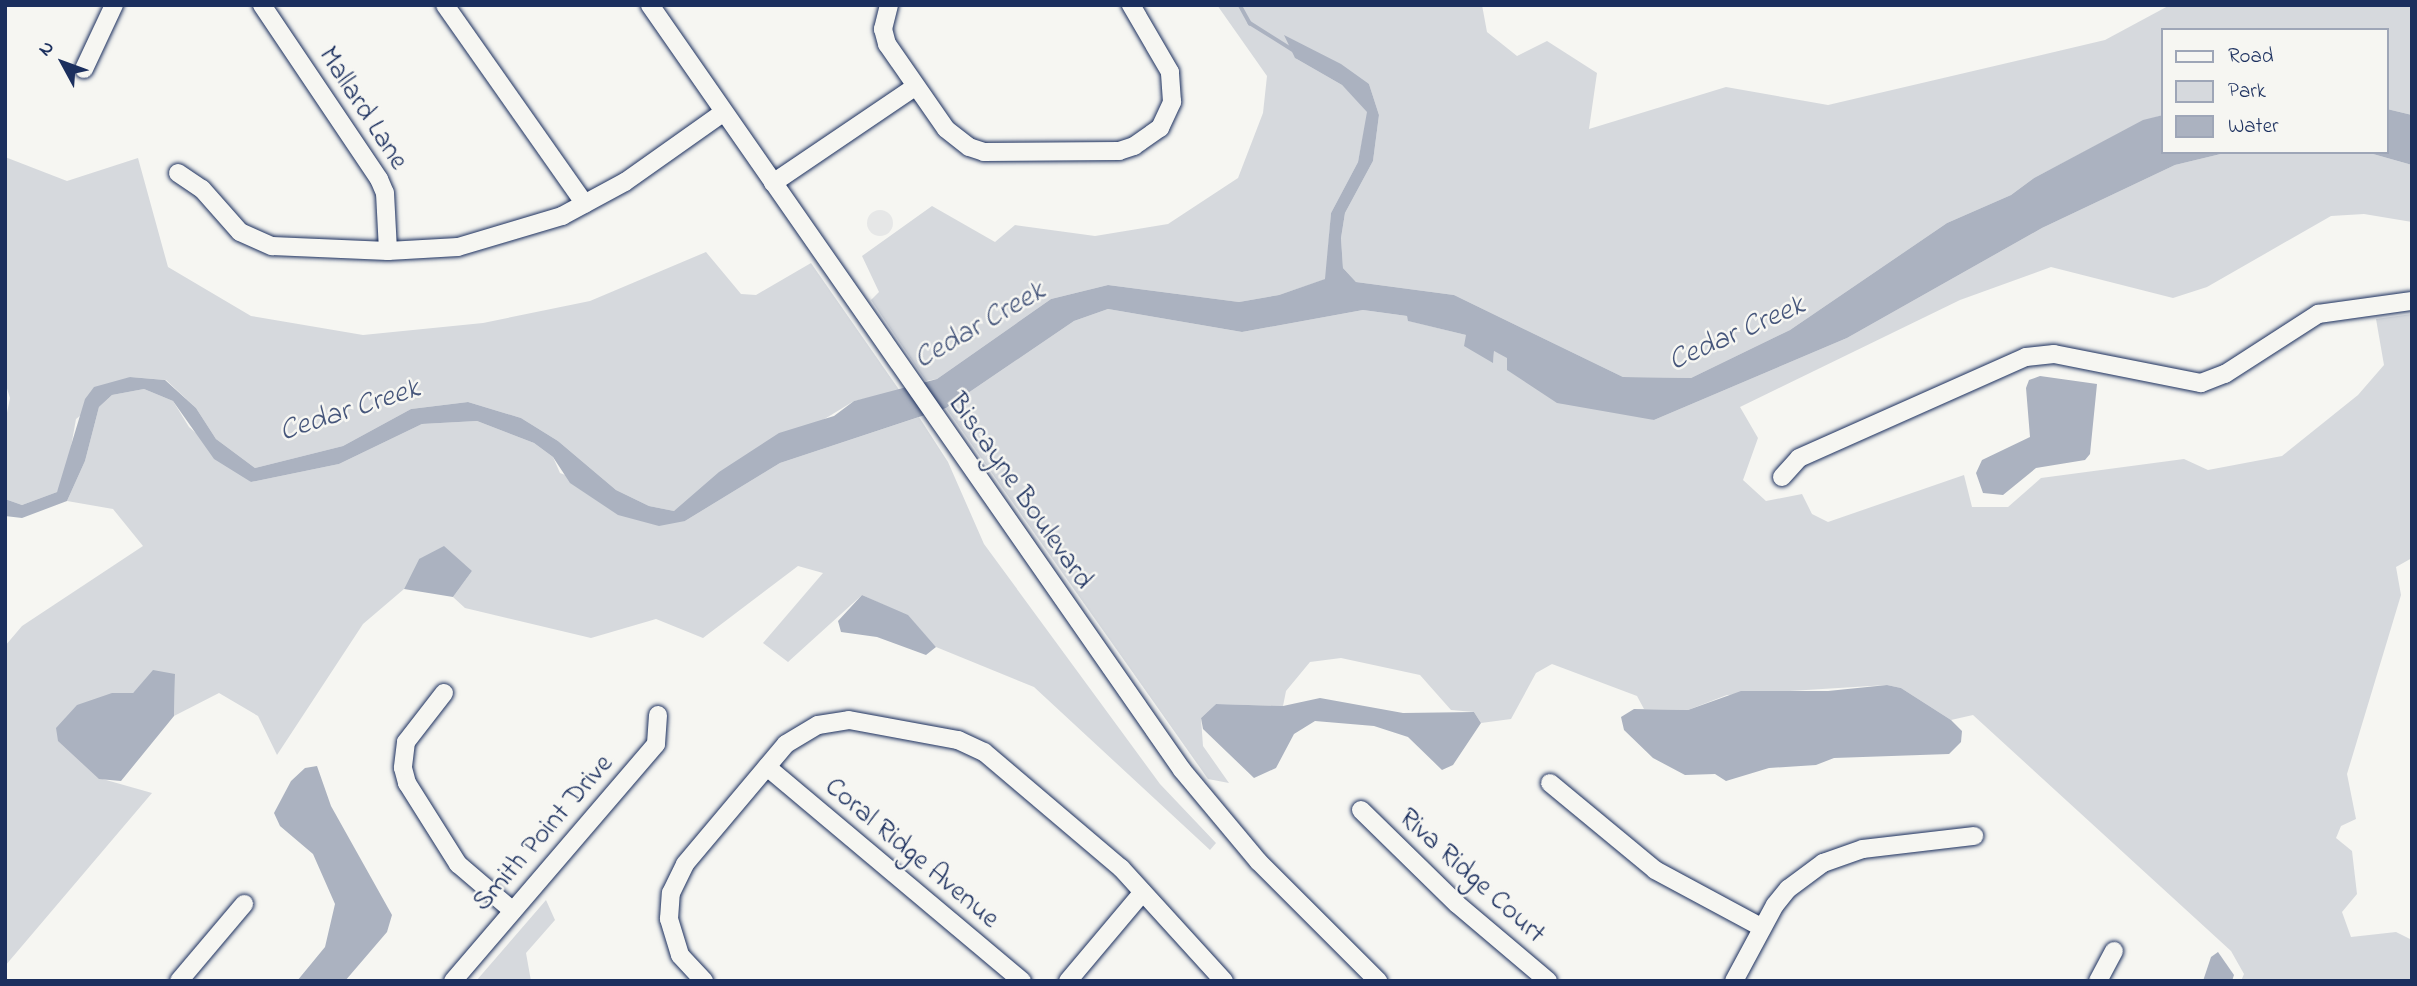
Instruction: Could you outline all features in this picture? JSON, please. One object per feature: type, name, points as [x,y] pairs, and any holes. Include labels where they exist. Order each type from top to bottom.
[{"type":"street","points":[[84,69],[114,5]]},
{"type":"street","name":"Mallard Lane","points":[[262,5],[379,179],[387,207],[388,251]]},
{"type":"street","points":[[445,5],[585,204]]},
{"type":"street","name":"Biscayne Boulevard","points":[[650,5],[1182,770],[1258,862],[1378,981]]},
{"type":"street","points":[[889,5],[883,29],[887,44],[915,87],[956,138],[984,152],[1119,150],[1134,146],[1160,128],[1173,87],[1164,58],[1131,5]]},
{"type":"street","points":[[773,183],[915,87]]},
{"type":"street","points":[[177,173],[202,189],[228,222],[253,240],[306,251],[388,251],[485,242],[537,226],[625,183],[724,112]]},
{"type":"street","points":[[1782,477],[1799,458],[2025,357],[2054,354],[2200,383],[2225,374],[2318,314],[2412,300]]},
{"type":"street","points":[[444,693],[406,742],[403,768],[408,783],[458,864],[513,911]]},
{"type":"street","name":"Smith Point Drive","points":[[453,981],[656,744],[658,715]]},
{"type":"street","points":[[699,976],[672,936],[670,903],[674,884],[685,863],[786,744],[818,725],[849,720],[972,744],[1121,868],[1224,981]]},
{"type":"street","name":"Coral Ridge Avenue","points":[[767,767],[1022,981]]},
{"type":"street","points":[[1550,783],[1656,870],[1761,927]]},
{"type":"street","name":"Riva Ridge Court","points":[[1361,810],[1457,904],[1548,981]]},
{"type":"street","points":[[1734,981],[1761,927],[1788,889],[1842,855],[1975,836]]},
{"type":"street","points":[[1068,981],[1143,892]]},
{"type":"street","points":[[179,981],[244,904]]},
{"type":"street","points":[[2098,981],[2113,951]]},
{"type":"shaded area","points":[[880,210],[889,214],[893,223],[889,232],[880,236],[871,232],[867,223],[871,214]]},
{"type":"green space","points":[[1217,5],[1482,5],[1487,32],[1517,56],[1547,41],[1597,73],[1589,129],[1726,87],[1828,105],[2105,40],[2170,5],[2412,5],[2412,115],[2389,109],[2389,28],[2162,28],[2162,115],[2143,121],[2034,178],[2011,195],[1947,223],[1790,330],[1691,378],[1623,377],[1454,295],[1356,282],[1343,268],[1341,238],[1345,213],[1373,161],[1379,115],[1369,84],[1295,58],[1342,85],[1368,112],[1358,162],[1331,213],[1326,279],[1279,295],[1239,302],[1108,285],[1051,299],[937,379],[926,381],[871,300],[879,292],[862,256],[932,206],[995,242],[1015,225],[1095,236],[1168,224],[1238,178],[1263,113],[1267,76]]},
{"type":"green space","points":[[2221,154],[2373,154],[2412,165],[2412,222],[2364,214],[2331,216],[2207,287],[2173,298],[2051,267],[1960,300],[1740,407],[1758,438],[1743,480],[1766,501],[1802,494],[1812,514],[1828,522],[1964,475],[1972,507],[2008,507],[2041,478],[2184,459],[2208,470],[2282,456],[2358,395],[2384,365],[2376,319],[2412,314],[2412,558],[2396,567],[2401,595],[2347,774],[2356,819],[2341,826],[2336,838],[2352,851],[2357,894],[2342,912],[2351,937],[2396,932],[2412,940],[2412,981],[2241,981],[2244,974],[2231,951],[1973,715],[1951,720],[1901,688],[1887,685],[1727,695],[1688,710],[1644,709],[1637,696],[1552,664],[1536,673],[1511,719],[1481,723],[1474,712],[1451,710],[1420,675],[1341,658],[1310,662],[1286,691],[1283,706],[1216,704],[1201,718],[1203,746],[1229,783],[1208,779],[946,408],[1074,321],[1108,309],[1242,332],[1363,310],[1407,316],[1409,321],[1466,335],[1493,362],[1494,351],[1654,420],[1847,338],[2042,228],[2175,165]]},
{"type":"green space","points":[[5,157],[67,181],[138,158],[168,267],[251,316],[363,335],[483,323],[590,301],[706,252],[741,294],[756,295],[811,263],[900,391],[854,401],[674,511],[649,506],[616,490],[558,441],[521,418],[468,402],[411,409],[343,446],[255,468],[216,439],[196,408],[166,380],[130,377],[76,419],[66,475],[57,492],[22,505],[5,499],[5,423],[10,398],[5,382]]},
{"type":"green space","points":[[144,389],[173,401],[189,427],[251,482],[339,464],[422,424],[477,421],[534,443],[553,457],[560,473],[685,521],[780,463],[919,417],[948,462],[984,544],[1160,784],[1216,843],[1210,850],[1034,687],[936,647],[908,616],[862,595],[788,662],[763,643],[823,573],[798,566],[703,638],[656,619],[591,638],[465,608],[453,597],[472,571],[419,559],[404,589],[363,624],[277,755],[258,716],[219,693],[174,716],[175,675],[153,671],[133,693],[112,693],[99,778],[152,793],[5,966],[5,646],[22,626],[143,546],[113,509],[67,501],[85,461],[99,407],[112,395]]},
{"type":"green space","points":[[546,900],[555,920],[526,953],[531,981],[476,981]]},
{"type":"water","points":[[1284,35],[1341,64],[1369,84],[1379,115],[1373,161],[1345,213],[1341,238],[1343,268],[1356,282],[1454,295],[1623,377],[1691,378],[1790,330],[1947,223],[2011,195],[2034,178],[2143,120],[2162,115],[2162,154],[2221,154],[2175,165],[2042,228],[1847,338],[1654,420],[1557,403],[1507,370],[1507,358],[1494,351],[1493,363],[1464,346],[1466,335],[1408,321],[1407,316],[1363,310],[1242,332],[1108,309],[1074,321],[946,408],[780,463],[685,521],[659,526],[618,515],[570,483],[553,457],[534,443],[477,421],[422,424],[339,464],[251,482],[214,459],[173,401],[144,389],[112,395],[99,407],[85,461],[67,501],[22,518],[5,516],[5,499],[22,505],[57,492],[85,399],[94,387],[130,377],[165,380],[196,408],[216,439],[255,468],[343,446],[411,409],[468,402],[521,418],[558,441],[616,490],[649,506],[674,511],[719,472],[779,433],[834,416],[854,401],[937,379],[1051,299],[1108,285],[1239,302],[1279,295],[1325,279],[1331,213],[1358,162],[1367,112],[1342,85],[1295,58]]},
{"type":"water","points":[[2389,109],[2412,115],[2412,165],[2373,154],[2389,154]]},
{"type":"water","points":[[2040,376],[2097,384],[2090,454],[2085,460],[2036,468],[2003,495],[1983,493],[1976,473],[1982,460],[2030,437],[2026,388],[2029,380]]},
{"type":"water","points":[[444,546],[472,571],[453,597],[404,589],[419,559]]},
{"type":"water","points":[[862,595],[908,615],[936,647],[926,655],[877,637],[841,632],[838,621]]},
{"type":"water","points":[[153,670],[175,674],[174,716],[121,781],[99,779],[58,741],[56,728],[77,705],[112,693],[133,693]]},
{"type":"water","points":[[1887,685],[1901,688],[1951,720],[1962,731],[1961,742],[1949,754],[1834,758],[1816,765],[1769,768],[1726,781],[1715,774],[1685,775],[1653,758],[1624,730],[1621,717],[1634,709],[1688,710],[1741,691],[1828,691]]},
{"type":"water","points":[[1320,698],[1403,713],[1474,712],[1481,723],[1453,765],[1442,770],[1408,737],[1374,726],[1315,721],[1294,734],[1276,768],[1254,778],[1203,729],[1201,718],[1216,704],[1283,706]]},
{"type":"water","points":[[317,766],[331,806],[392,915],[387,932],[345,981],[297,981],[325,947],[335,904],[313,854],[280,826],[274,813],[291,781],[305,768]]},
{"type":"water","points":[[2218,952],[2234,975],[2232,981],[2203,981],[2211,957]]},
{"type":"waterway","points":[[1240,5],[1250,23],[1293,50]]},
{"type":"water label","name":"Cedar Creek","points":[[980,326]]},
{"type":"water label","name":"Cedar Creek","points":[[1737,334]]},
{"type":"water label","name":"Cedar Creek","points":[[350,411]]}]
